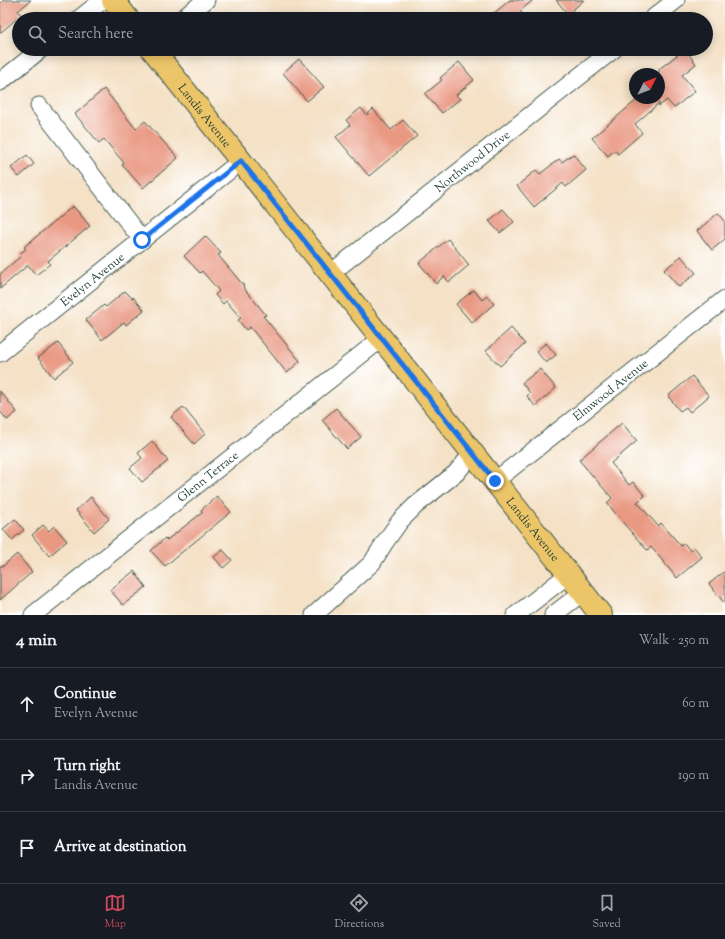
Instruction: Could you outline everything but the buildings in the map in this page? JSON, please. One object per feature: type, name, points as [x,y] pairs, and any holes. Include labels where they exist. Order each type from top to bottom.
[{"type":"main road","points":[[113,0],[122,12]]},
{"type":"main road","name":"Landis Avenue","points":[[158,56],[601,615]]},
{"type":"street","points":[[88,12],[103,0]]},
{"type":"street","points":[[191,12],[206,0]]},
{"type":"street","points":[[661,12],[676,0]]},
{"type":"street","points":[[0,82],[32,56]]},
{"type":"street","name":"Northwood Drive","points":[[331,273],[605,56]]},
{"type":"street","points":[[39,106],[142,240]]},
{"type":"street","name":"Evelyn Avenue","points":[[0,353],[241,161]]},
{"type":"street","name":"Elmwood Avenue","points":[[495,481],[725,299]]},
{"type":"street","name":"Glenn Terrace","points":[[33,615],[382,338]]},
{"type":"street","points":[[314,615],[372,563],[400,520],[456,473],[473,453]]},
{"type":"street","points":[[516,615],[569,574]]},
{"type":"street","points":[[553,615],[583,592]]},
{"type":"route","points":[[142,240],[241,161],[495,481]]}]
